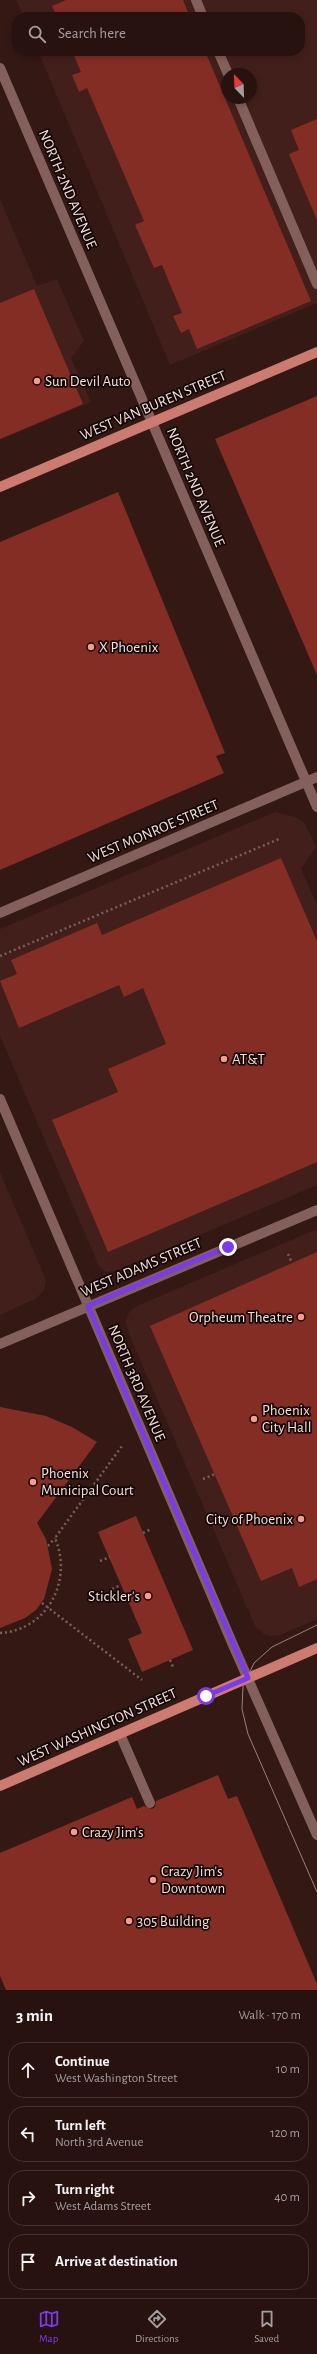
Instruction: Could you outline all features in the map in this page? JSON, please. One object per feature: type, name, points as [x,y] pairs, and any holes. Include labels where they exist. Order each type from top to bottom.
[{"type":"main road","name":"WEST VAN BUREN STREET","points":[[0,487],[317,352]]},
{"type":"main road","name":"WEST WASHINGTON STREET","points":[[0,1786],[317,1648]]},
{"type":"street","points":[[196,0],[201,12]]},
{"type":"street","points":[[220,56],[225,68]]},
{"type":"street","name":"NORTH 2ND AVENUE","points":[[0,68],[317,807]]},
{"type":"street","points":[[241,104],[317,284]]},
{"type":"street","name":"WEST MONROE STREET","points":[[0,913],[317,776]]},
{"type":"street","name":"NORTH 3RD AVENUE","points":[[0,1099],[248,1678],[317,1835]]},
{"type":"street","name":"WEST ADAMS STREET","points":[[0,1344],[317,1210]]},
{"type":"street","points":[[120,1734],[150,1803]]},
{"type":"path","points":[[0,956],[279,839]]},
{"type":"path","points":[[288,1254],[292,1263]]},
{"type":"path","points":[[48,1546],[122,1446]]},
{"type":"path","points":[[203,1479],[215,1474]]},
{"type":"path","points":[[143,1532],[151,1529]]},
{"type":"path","points":[[0,1633],[18,1630],[31,1624],[49,1607],[56,1595],[62,1573],[60,1549],[55,1538]]},
{"type":"path","points":[[100,1561],[110,1557]]},
{"type":"path","points":[[112,1589],[122,1586]]},
{"type":"path","points":[[42,1603],[142,1680]]},
{"type":"path","points":[[170,1660],[173,1667]]},
{"type":"shaded area","points":[[16,0],[317,0],[317,303],[170,365],[40,56],[305,56],[305,12],[22,12]]},
{"type":"shaded area","points":[[0,199],[37,286],[57,279],[84,341],[71,358],[91,402],[0,440]]},
{"type":"shaded area","name":"AT&T","points":[[275,812],[298,818],[305,824],[316,847],[301,869],[317,905],[317,1185],[118,1270],[106,1272],[99,1266],[0,1036],[0,929]]},
{"type":"shaded area","points":[[0,1172],[46,1280],[44,1291],[35,1299],[0,1315]]},
{"type":"shaded area","name":"Phoenix City Hall","points":[[317,1229],[317,1619],[280,1635],[270,1636],[264,1634],[255,1626],[129,1334],[126,1321],[129,1312],[139,1305]]},
{"type":"building","points":[[66,0],[183,0],[188,12],[55,12],[52,6]]},
{"type":"building","points":[[74,56],[207,56],[221,89],[221,104],[227,104],[311,301],[197,349],[189,329],[181,333],[173,316],[182,313],[162,265],[154,268],[135,225],[144,221],[87,88],[79,92],[72,75],[81,72]]},
{"type":"building","points":[[317,119],[317,220],[289,154],[299,150],[291,130]]},
{"type":"building","name":"Sun Devil Auto","points":[[34,289],[83,404],[0,439],[0,303]]},
{"type":"building","points":[[317,396],[317,675],[215,439]]},
{"type":"building","name":"X Phoenix","points":[[118,492],[225,753],[216,756],[224,773],[0,870],[0,542]]},
{"type":"building","name":"AT&T","points":[[281,858],[317,941],[317,1162],[108,1252],[52,1120],[118,1092],[108,1069],[166,1044],[143,988],[124,997],[119,985],[19,1028],[0,981],[17,974],[11,960],[97,923],[102,935]]},
{"type":"building","name":"Phoenix City Hall","points":[[317,1252],[317,1579],[299,1587],[292,1568],[261,1581],[150,1326]]},
{"type":"building","name":"Phoenix Municipal Court","points":[[0,1407],[46,1416],[72,1427],[97,1442],[37,1523],[46,1539],[52,1569],[44,1599],[36,1610],[25,1618],[0,1628]]},
{"type":"building","name":"Stickler's","points":[[136,1516],[193,1650],[142,1672],[128,1639],[142,1633],[98,1532]]},
{"type":"building","name":"305 Building","points":[[218,1775],[228,1799],[237,1796],[317,1984],[317,1990],[6,1990],[0,1976],[0,1853],[132,1797],[137,1809],[144,1806],[152,1809],[155,1807],[156,1801]]},
{"type":"tram line","points":[[317,1625],[272,1647],[254,1663],[243,1687],[242,1709],[248,1734],[317,1892]]},
{"type":"place","name":"Sun Devil Auto","points":[[37,381]]},
{"type":"place","name":"X Phoenix","points":[[91,647]]},
{"type":"place","name":"AT&T","points":[[224,1059]]},
{"type":"place","name":"Orpheum Theatre","points":[[301,1317]]},
{"type":"place","name":"Phoenix City Hall","points":[[254,1419]]},
{"type":"place","name":"Phoenix Municipal Court","points":[[33,1482]]},
{"type":"place","name":"City of Phoenix","points":[[301,1519]]},
{"type":"place","name":"Stickler's","points":[[148,1596]]},
{"type":"place","name":"Crazy Jim's","points":[[74,1832]]},
{"type":"place","name":"Crazy Jim's Downtown","points":[[153,1880]]},
{"type":"place","name":"305 Building","points":[[129,1921]]},
{"type":"route","points":[[206,1696],[248,1678],[88,1306],[228,1247]]}]
